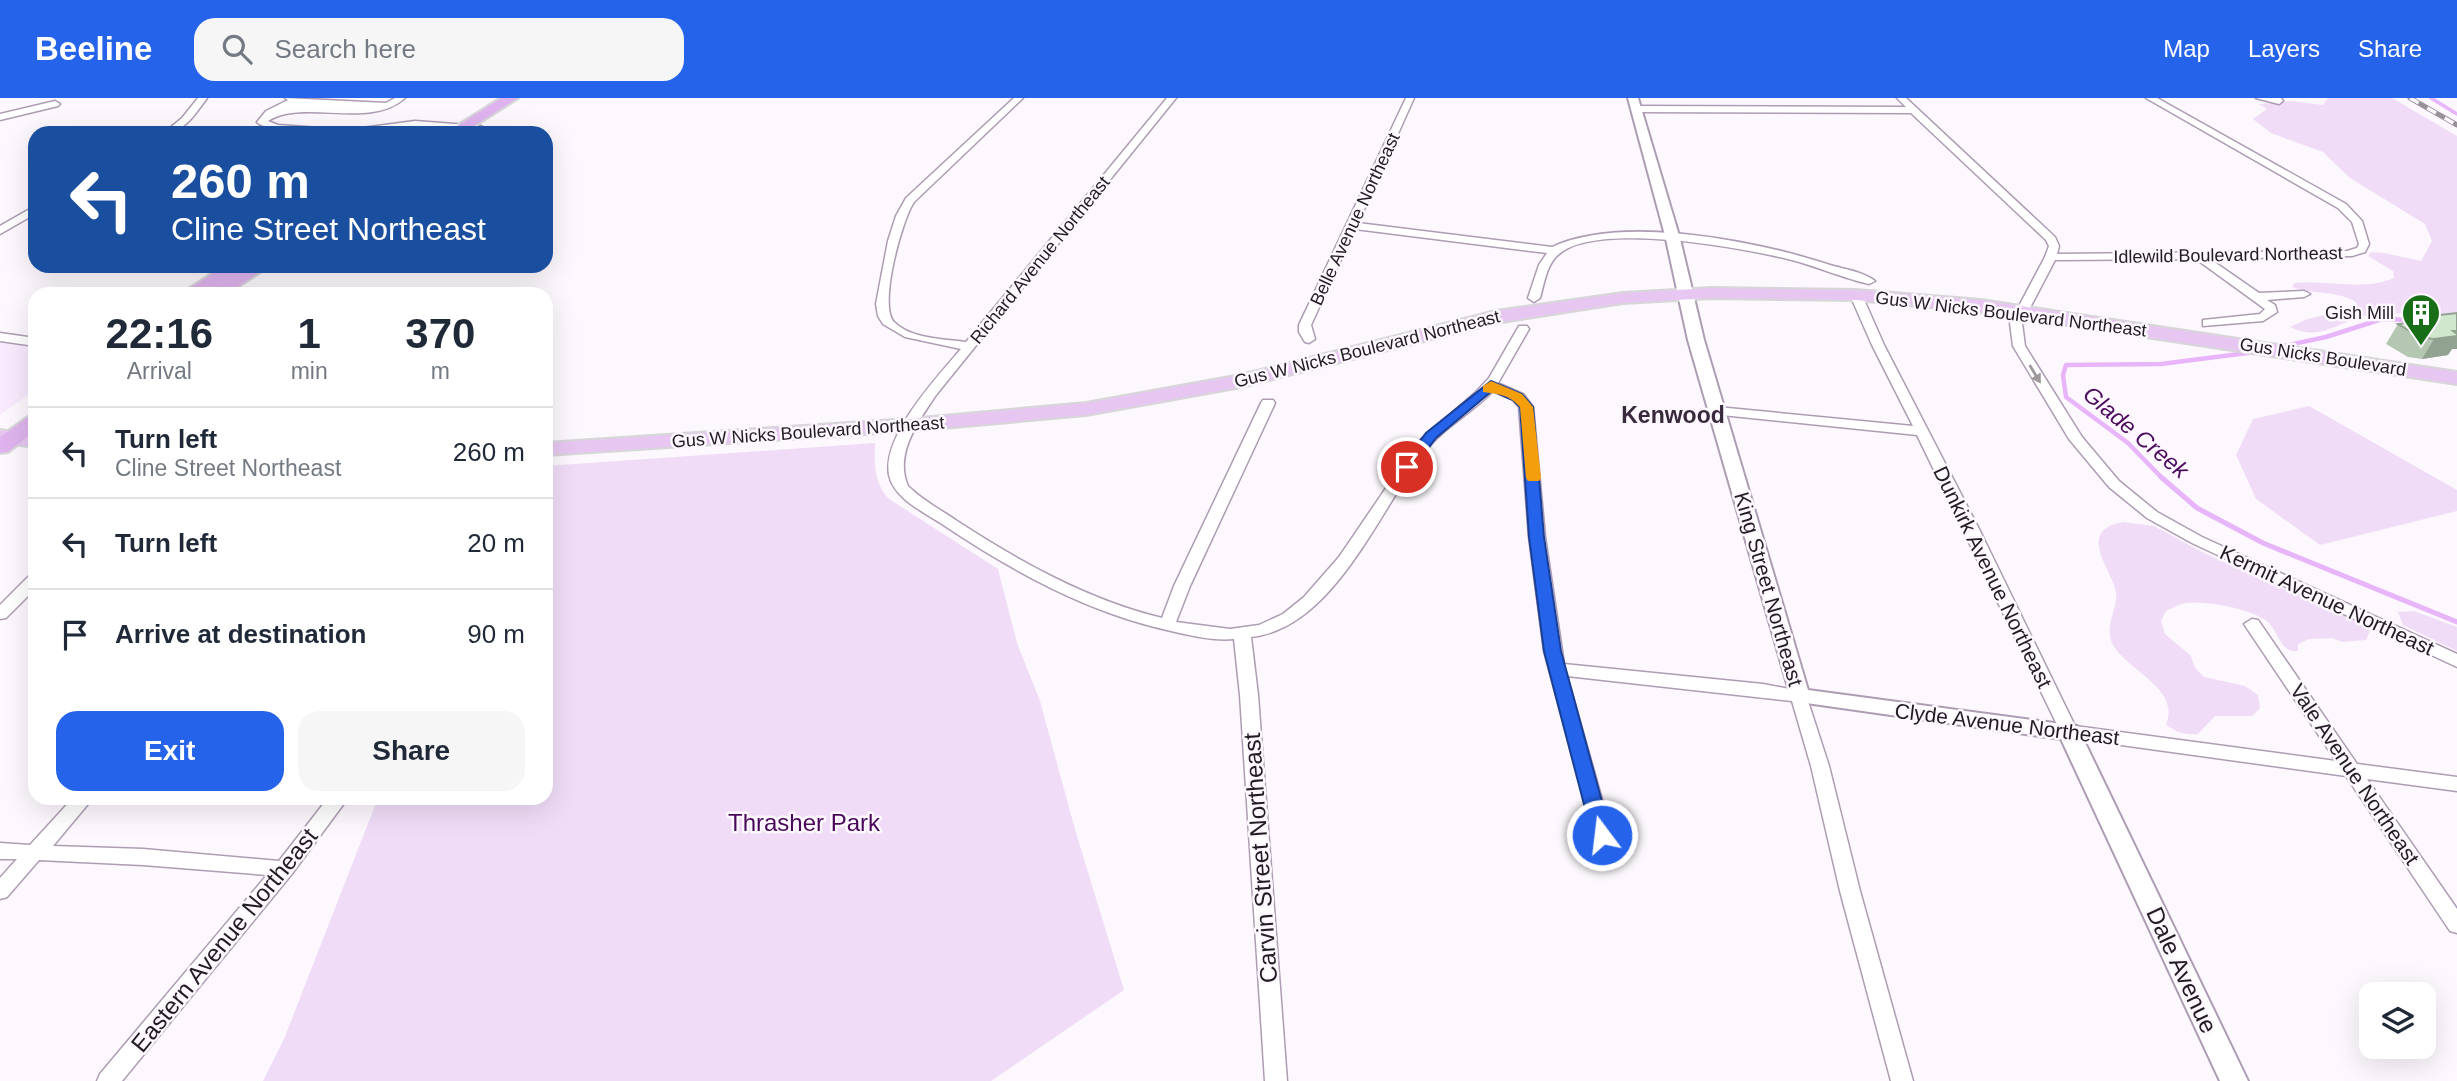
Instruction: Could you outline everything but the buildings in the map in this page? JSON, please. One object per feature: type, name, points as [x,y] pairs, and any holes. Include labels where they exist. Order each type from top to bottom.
[{"type":"highway","points":[[476,126],[517,100]]},
{"type":"highway","points":[[202,287],[224,273]]},
{"type":"highway","points":[[226,287],[249,273]]},
{"type":"highway","points":[[3,437],[28,410]]},
{"type":"highway","points":[[3,437],[28,424]]},
{"type":"main road","name":"Gus W Nicks Boulevard Northeast","points":[[553,449],[1042,415],[1140,401],[1241,381],[1496,317],[1578,303],[1686,294],[1863,288],[2188,337]]},
{"type":"main road","name":"Gus Nicks Boulevard","points":[[2188,337],[2457,378]]},
{"type":"main road","points":[[3,437],[28,440]]},
{"type":"street","points":[[178,126],[203,98]]},
{"type":"street","points":[[289,98],[387,106],[401,98]]},
{"type":"street","points":[[969,346],[906,334],[888,322],[884,316],[883,305],[892,243],[898,219],[910,200],[1019,98]]},
{"type":"street","name":"Richard Avenue Northeast","points":[[1167,625],[1096,603],[1059,587],[1004,557],[916,500],[901,487],[896,472],[902,441],[931,393],[1172,98]]},
{"type":"street","name":"Belle Avenue Northeast","points":[[1309,339],[1305,325],[1410,98]]},
{"type":"street","points":[[1901,98],[2050,239],[2054,246],[2022,312]]},
{"type":"street","name":"Idlewild Boulevard Northeast","points":[[2051,257],[2348,254],[2361,250],[2364,237],[2357,221],[2342,206],[2150,98]]},
{"type":"street","points":[[2260,98],[2278,101],[2276,98]]},
{"type":"street","points":[[271,126],[262,122],[269,113],[298,99]]},
{"type":"street","points":[[0,117],[55,104]]},
{"type":"street","points":[[1634,104],[1914,110]]},
{"type":"street","name":"King Street Northeast","points":[[1634,104],[1673,239],[1717,411],[1820,766],[1850,891],[1902,1081]]},
{"type":"street","points":[[400,126],[430,126]]},
{"type":"street","points":[[0,231],[28,213]]},
{"type":"street","points":[[1352,225],[1554,251]]},
{"type":"street","points":[[1534,298],[1554,251],[1572,241],[1591,237],[1673,239],[1769,252],[1863,288]]},
{"type":"street","points":[[2198,256],[2271,308],[2268,316],[2207,323]]},
{"type":"street","name":"Dunkirk Avenue Northeast","points":[[1863,288],[1921,431],[1972,529],[2130,859]]},
{"type":"street","points":[[2258,297],[2304,294]]},
{"type":"street","name":"Kermit Avenue Northeast","points":[[2022,312],[2015,331],[2019,346],[2076,439],[2114,484],[2152,515],[2197,540],[2457,661]]},
{"type":"street","points":[[1268,403],[1182,586],[1167,625],[1220,634],[1242,634],[1277,625],[1318,593],[1421,447],[1491,385],[1501,372],[1523,329]]},
{"type":"street","points":[[0,337],[28,341]]},
{"type":"street","points":[[1491,385],[1521,399],[1526,407],[1542,584],[1558,669],[1602,835]]},
{"type":"street","points":[[1717,411],[1921,431]]},
{"type":"street","points":[[0,614],[28,587]]},
{"type":"street","name":"Vale Avenue Northeast","points":[[2252,624],[2457,925]]},
{"type":"street","name":"Carvin Street Northeast","points":[[1242,634],[1249,695],[1276,1081]]},
{"type":"street","name":"Clyde Avenue Northeast","points":[[1558,669],[1763,690],[2457,784]]},
{"type":"street","points":[[0,891],[78,805]]},
{"type":"street","name":"Eastern Avenue Northeast","points":[[108,1081],[284,869],[333,805]]},
{"type":"street","points":[[0,851],[143,857],[284,869]]},
{"type":"street","name":"Dale Avenue","points":[[2130,859],[2234,1081]]},
{"type":"shaded area","points":[[0,343],[28,347],[28,395],[0,415]]},
{"type":"green space","points":[[2328,98],[2392,98],[2457,136],[2457,316],[2401,313],[2369,315],[2311,333],[2290,327],[2307,319],[2357,308],[2356,302],[2348,298],[2292,287],[2294,283],[2357,285],[2382,282],[2394,278],[2393,271],[2368,256],[2371,252],[2421,261],[2432,241],[2425,224],[2350,178],[2323,152],[2271,133],[2253,119],[2267,109],[2259,104],[2291,101],[2323,105]]},
{"type":"green space","points":[[2309,406],[2457,490],[2457,511],[2320,545],[2256,499],[2236,455],[2253,419]]},
{"type":"green space","name":"Thrasher Park","points":[[875,443],[878,480],[889,499],[998,569],[1017,643],[1040,701],[1076,833],[1124,990],[991,1081],[263,1081],[284,1039],[375,805],[553,805],[553,466]]},
{"type":"green space","points":[[2123,522],[2154,526],[2200,551],[2362,624],[2370,631],[2366,640],[2342,642],[2332,638],[2309,639],[2298,644],[2298,651],[2292,651],[2284,646],[2269,623],[2253,614],[2194,602],[2173,607],[2166,611],[2161,621],[2165,634],[2191,656],[2195,668],[2204,677],[2245,686],[2258,695],[2260,708],[2252,716],[2215,716],[2198,734],[2177,731],[2166,724],[2169,712],[2160,690],[2120,654],[2110,638],[2116,592],[2100,552],[2099,542],[2101,533]]},
{"type":"green space","points":[[2414,611],[2457,627],[2457,651],[2403,625],[2398,612]]},
{"type":"waterway","name":"Glade Creek","points":[[2431,98],[2457,114]]},
{"type":"waterway","name":"Glade Creek","points":[[2279,347],[2326,337],[2382,319],[2412,320]]},
{"type":"waterway","name":"Glade Creek","points":[[2161,477],[2128,443],[2066,397],[2063,375],[2066,365],[2161,364],[2255,352]]},
{"type":"waterway","name":"Glade Creek","points":[[2161,477],[2197,508],[2263,543],[2457,622]]},
{"type":"railway","points":[[2410,98],[2457,125]]},
{"type":"slow traffic","points":[[1487,389],[1491,385],[1518,397],[1526,407],[1533,478]]},
{"type":"place","name":"Gish Mill","points":[[2421,347]]},
{"type":"district","name":"Kenwood","points":[[1673,415]]},
{"type":"route","points":[[1407,467],[1431,436],[1465,410],[1491,385],[1518,397],[1526,407],[1542,584],[1552,651],[1602,835]]}]
